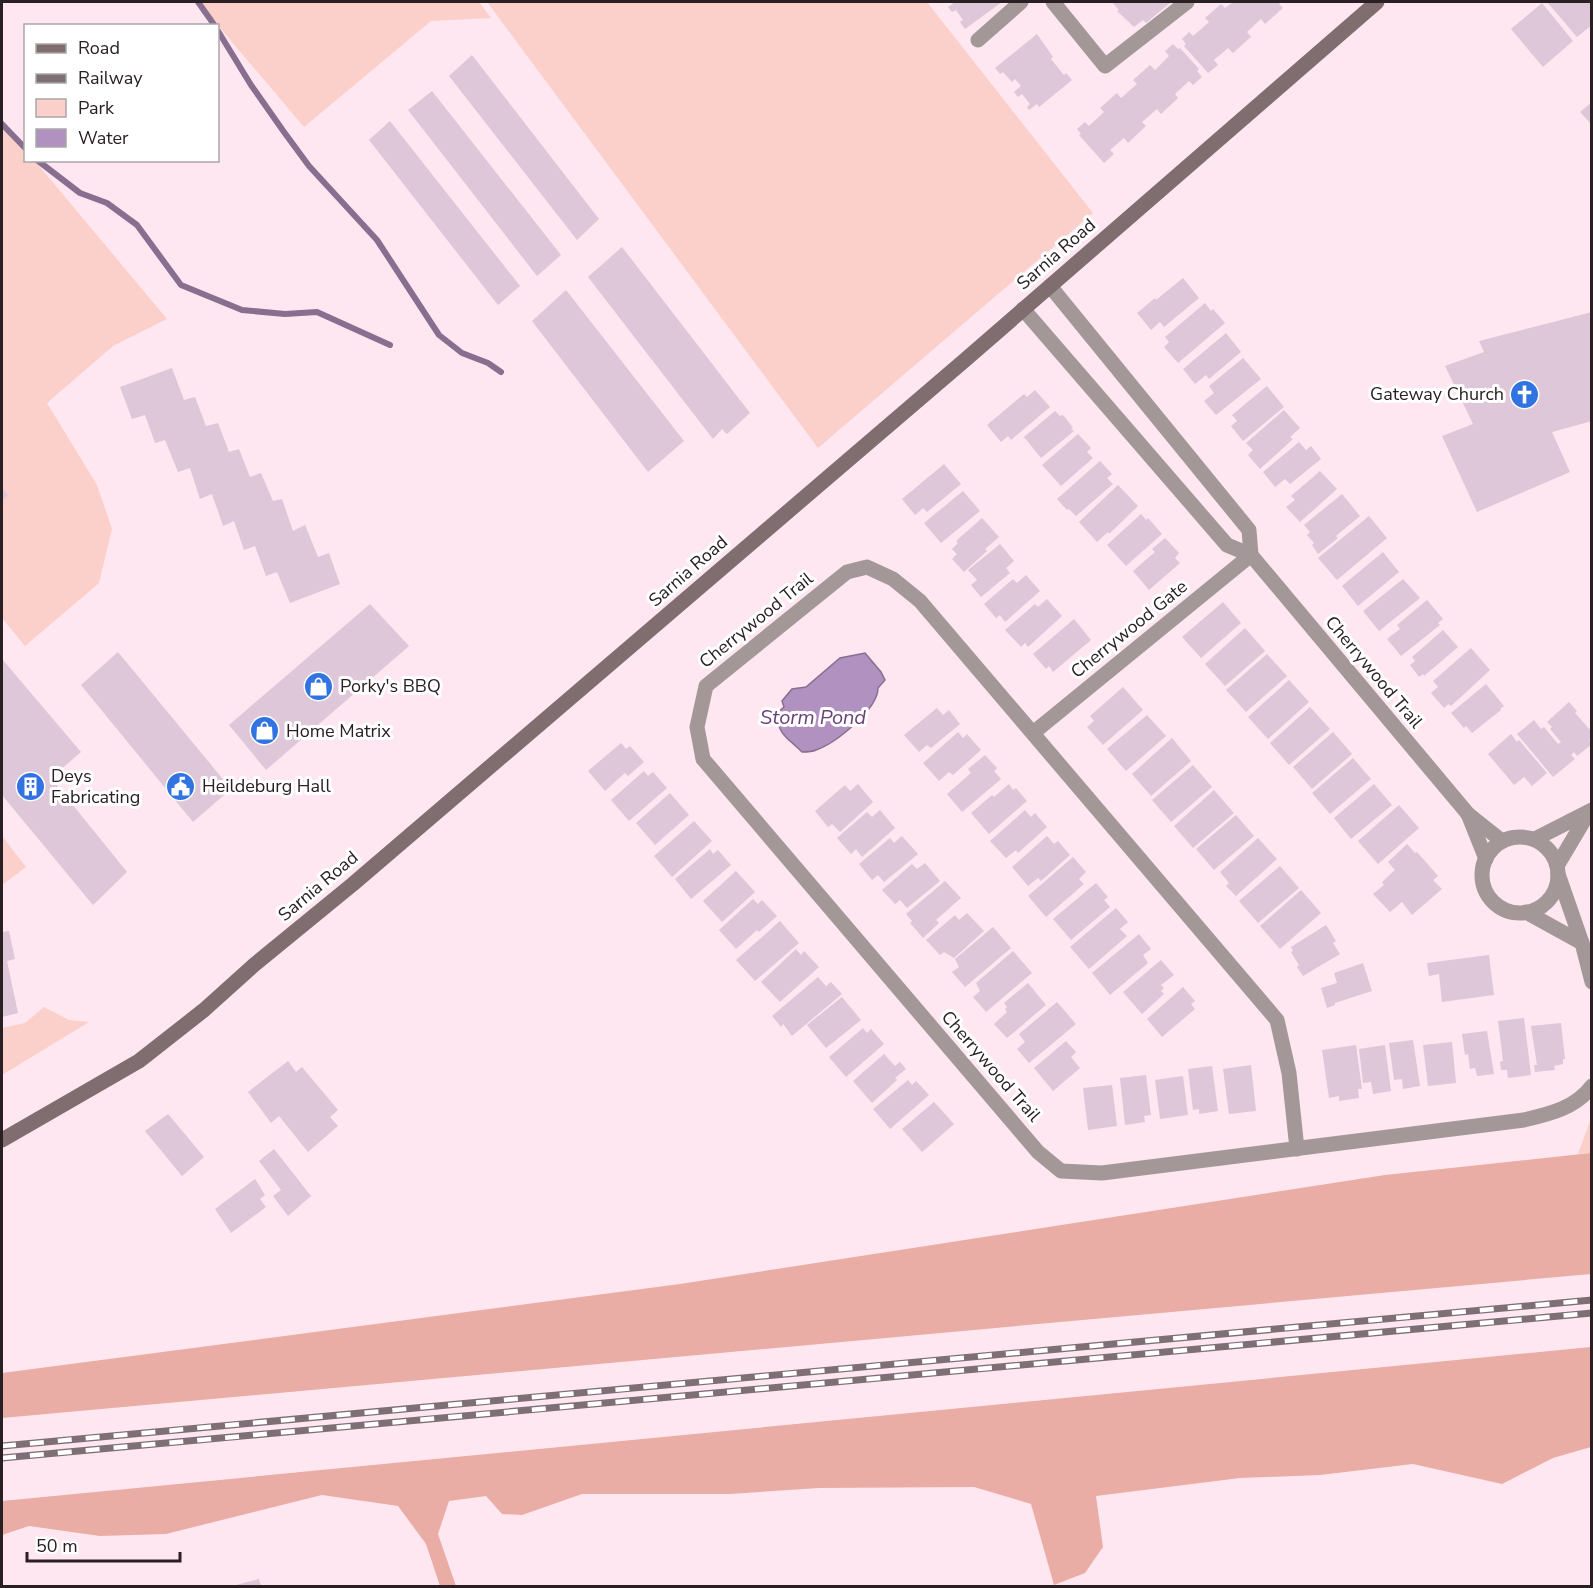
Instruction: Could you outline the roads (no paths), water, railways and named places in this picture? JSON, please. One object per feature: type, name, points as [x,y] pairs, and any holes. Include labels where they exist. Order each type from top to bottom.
[{"type":"main road","name":"Sarnia Road","points":[[2,1140],[139,1061],[204,1010],[1050,286],[1368,4]]},
{"type":"street","points":[[978,40],[1021,2]]},
{"type":"street","points":[[1053,2],[1105,66],[1187,2]]},
{"type":"street","name":"Cherrywood Trail","points":[[1050,286],[1249,530],[1251,555]]},
{"type":"street","name":"Cherrywood Trail","points":[[1023,309],[1227,545],[1251,555],[1468,814],[1502,841]]},
{"type":"street","name":"Cherrywood Gate","points":[[1033,733],[1251,555]]},
{"type":"street","name":"Cherrywood Trail","points":[[1296,1149],[1288,1072],[1278,1020],[920,601],[893,579],[867,567],[847,572],[706,686],[697,727],[703,759],[1038,1152],[1061,1171],[1102,1173],[1296,1149],[1524,1120],[1543,1116],[1574,1104],[1592,1086]]},
{"type":"street","points":[[1535,839],[1590,811]]},
{"type":"street","points":[[1590,811],[1557,870],[1556,887],[1549,899],[1539,908],[1526,912],[1512,912],[1500,907],[1490,899],[1482,884],[1482,867],[1489,852],[1502,841],[1518,836],[1535,839],[1548,849],[1557,870],[1582,942],[1592,982]]},
{"type":"street","name":"Cherrywood Trail","points":[[1468,814],[1486,859]]},
{"type":"street","points":[[1526,912],[1582,942]]},
{"type":"water","name":"Storm Pond","points":[[865,653],[885,680],[878,688],[871,706],[855,724],[834,740],[814,751],[802,752],[779,727],[776,714],[784,707],[782,701],[792,689],[806,687],[840,658]]},
{"type":"waterway","points":[[198,2],[214,24]]},
{"type":"waterway","points":[[219,33],[251,85],[284,132],[309,166],[377,240],[439,335],[462,353],[488,363],[501,372]]},
{"type":"waterway","points":[[2,124],[24,147]]},
{"type":"waterway","points":[[40,162],[80,193],[107,203],[137,225],[181,285],[242,310],[285,314],[317,312],[390,345]]},
{"type":"railway","points":[[2,1446],[1592,1300]]},
{"type":"railway","points":[[2,1458],[1592,1313]]},
{"type":"place","name":"Gateway Church","points":[[1525,394]]},
{"type":"place","name":"Porky's BBQ","points":[[319,686]]},
{"type":"place","name":"Home Matrix","points":[[265,731]]},
{"type":"place","name":"Deys Fabricating","points":[[30,786]]},
{"type":"place","name":"Heildeburg Hall","points":[[181,786]]}]
